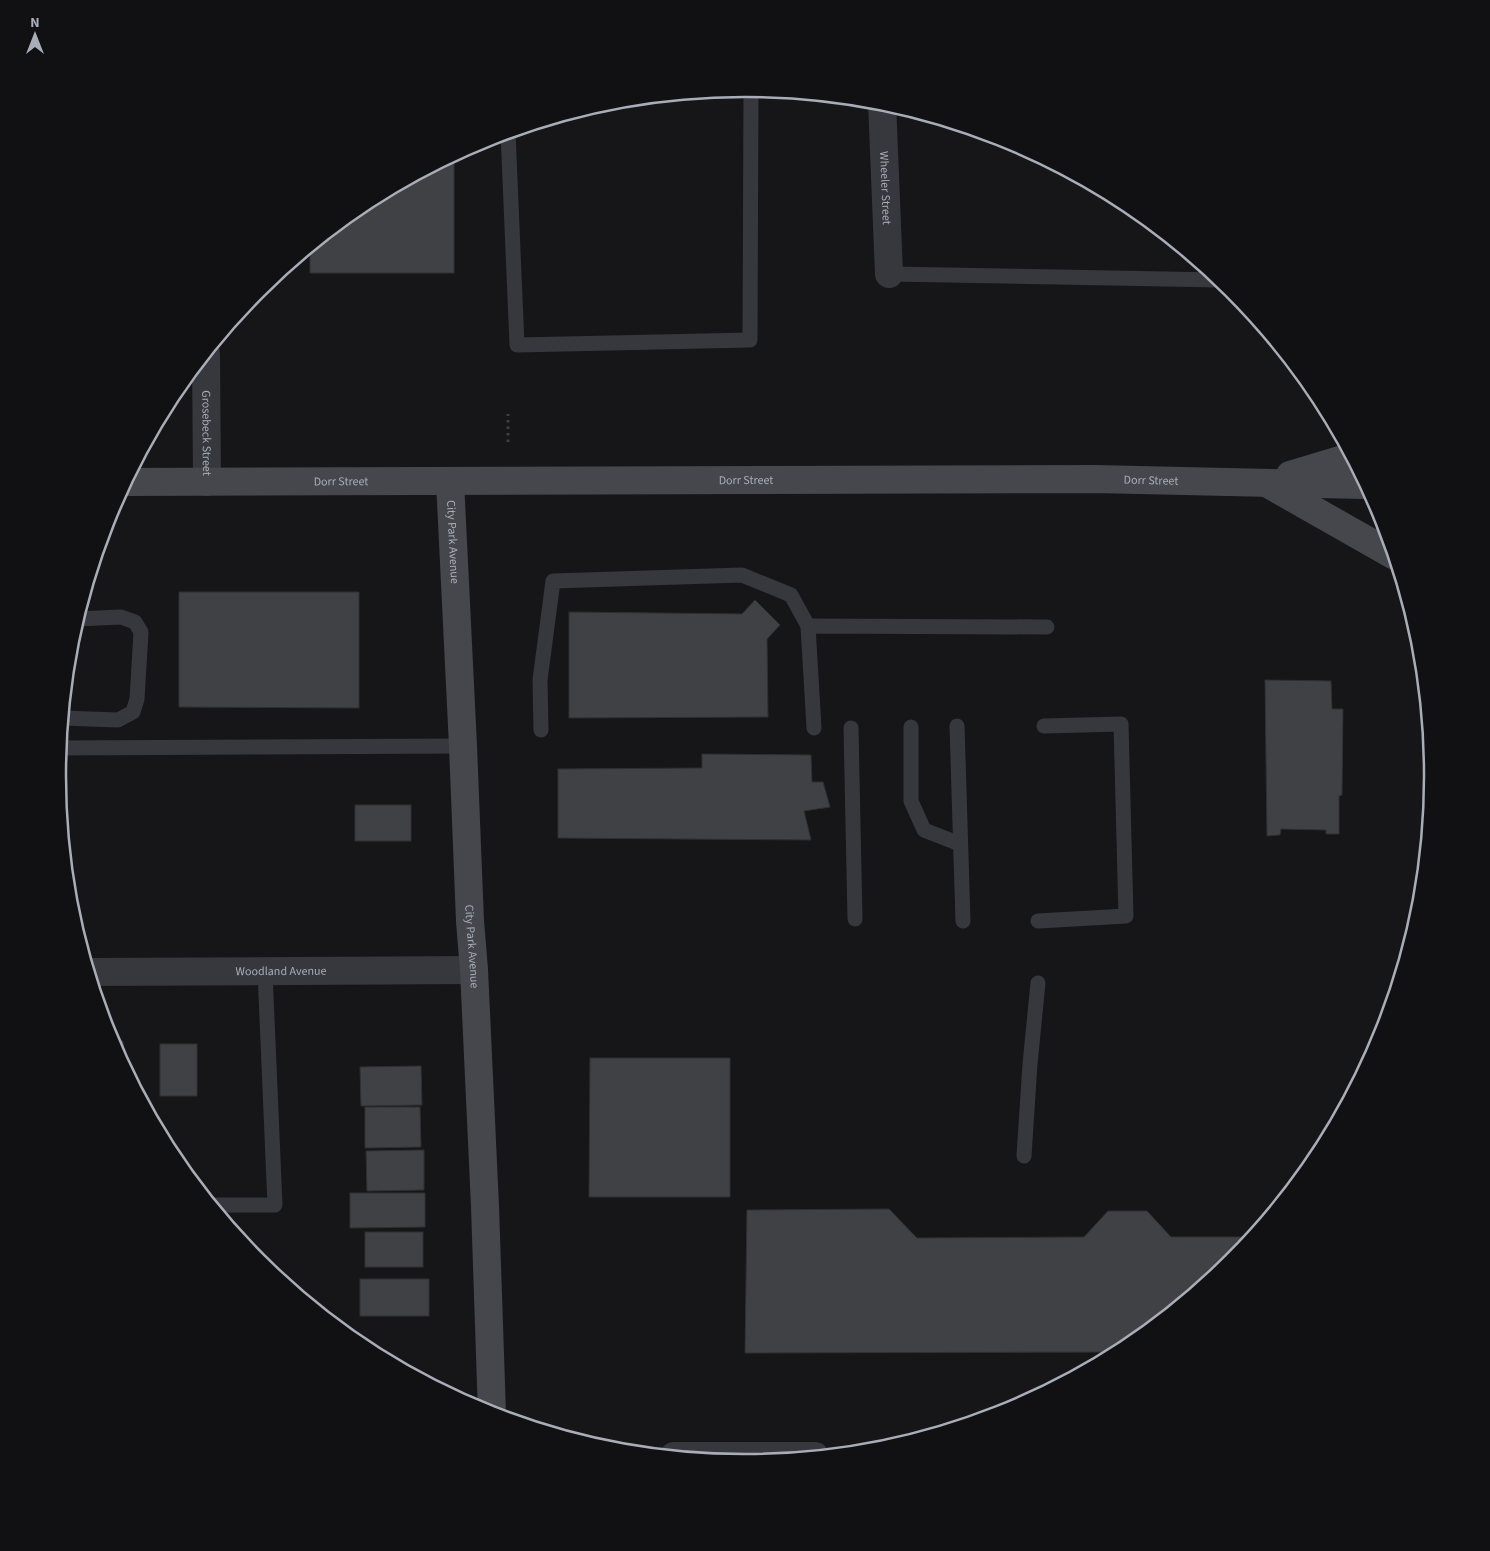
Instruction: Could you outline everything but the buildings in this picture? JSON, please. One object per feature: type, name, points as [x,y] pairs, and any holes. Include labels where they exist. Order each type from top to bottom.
[{"type":"main road","points":[[1265,482],[1345,458]]},
{"type":"main road","name":"Dorr Street","points":[[133,482],[1095,479],[1358,485]]},
{"type":"main road","name":"City Park Avenue","points":[[450,481],[470,921],[486,1206],[492,1405]]},
{"type":"main road","points":[[1265,482],[1386,551]]},
{"type":"street","name":"Wheeler Street","points":[[882,111],[889,274]]},
{"type":"street","name":"Grosebeck Street","points":[[206,363],[208,482]]},
{"type":"street","name":"Woodland Avenue","points":[[95,972],[474,970]]},
{"type":"lane","points":[[508,140],[517,345],[750,340],[751,97]]},
{"type":"lane","points":[[889,274],[1208,280]]},
{"type":"lane","points":[[540,730],[540,680],[553,581],[742,575],[791,595],[808,626],[814,728]]},
{"type":"lane","points":[[69,718],[118,720],[133,712],[138,699],[141,632],[135,622],[121,617],[85,619]]},
{"type":"lane","points":[[808,626],[1047,627]]},
{"type":"lane","points":[[1038,921],[1126,916],[1121,724],[1044,726]]},
{"type":"lane","points":[[957,726],[963,920]]},
{"type":"lane","points":[[911,727],[911,801],[924,830],[960,844]]},
{"type":"lane","points":[[851,728],[855,919]]},
{"type":"lane","points":[[67,748],[463,746]]},
{"type":"lane","points":[[220,1205],[275,1205],[265,972]]},
{"type":"lane","points":[[1024,1156],[1038,983]]},
{"type":"path","points":[[508,414],[508,442]]}]
